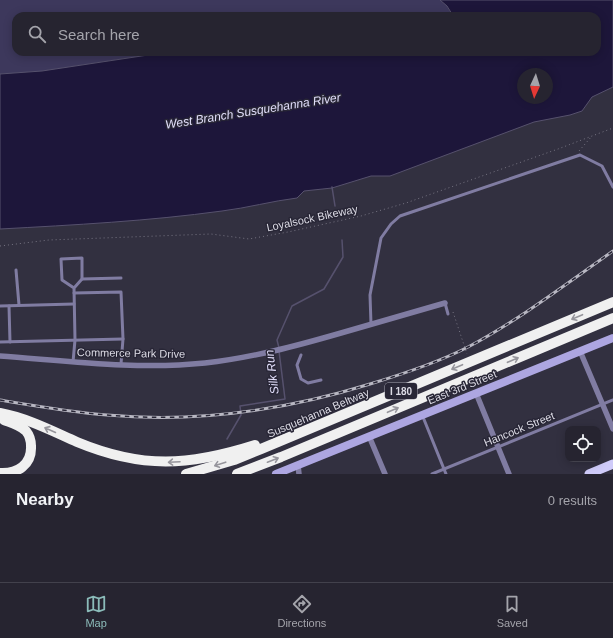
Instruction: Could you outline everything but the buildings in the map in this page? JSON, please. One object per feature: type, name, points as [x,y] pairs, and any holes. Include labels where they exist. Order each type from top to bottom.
[{"type":"highway","name":"Susquehanna Beltway","points":[[186,474],[248,455],[613,302]]},
{"type":"highway","name":"I 180","points":[[237,474],[613,318]]},
{"type":"highway","points":[[0,413],[34,423],[76,442],[111,455],[128,459],[159,462],[190,460],[229,453],[359,409]]},
{"type":"highway","points":[[0,420],[15,424],[25,430],[30,438],[32,450],[27,463],[20,470],[15,472],[0,473]]},
{"type":"main road","name":"East 3rd Street","points":[[276,474],[613,338]]},
{"type":"main road","points":[[589,474],[613,464]]},
{"type":"street","name":"Commerce Park Drive","points":[[0,356],[73,362],[161,366],[233,360],[274,351],[445,303]]},
{"type":"street","points":[[580,351],[613,428]]},
{"type":"street","points":[[476,393],[509,474]]},
{"type":"street","points":[[369,436],[385,474]]},
{"type":"street","points":[[298,465],[299,474]]},
{"type":"lane","points":[[371,324],[370,295],[381,238],[391,224],[400,216],[580,155],[602,166],[613,187]]},
{"type":"lane","points":[[73,362],[75,340],[74,288],[82,279],[82,258],[61,259],[62,280],[74,288]]},
{"type":"lane","points":[[16,270],[19,305]]},
{"type":"lane","points":[[82,279],[121,278]]},
{"type":"lane","points":[[74,293],[121,292],[123,339],[121,364]]},
{"type":"lane","points":[[445,303],[448,314]]},
{"type":"lane","points":[[0,306],[74,304]]},
{"type":"lane","points":[[9,306],[10,342]]},
{"type":"lane","points":[[0,342],[123,339]]},
{"type":"lane","points":[[301,355],[297,366],[301,379],[308,383],[320,380]]},
{"type":"lane","name":"Hancock Street","points":[[432,474],[613,400]]},
{"type":"lane","points":[[422,415],[446,474]]},
{"type":"path","name":"Loyalsock Bikeway","points":[[0,246],[49,240],[211,234],[249,239],[288,232],[361,216],[406,202],[613,128]]},
{"type":"path","points":[[580,155],[579,152],[593,135]]},
{"type":"path","points":[[453,312],[467,354]]},
{"type":"shaded area","points":[[0,0],[440,0],[447,6],[450,12],[12,12],[12,56],[141,56],[42,71],[0,74]]},
{"type":"water","name":"West Branch Susquehanna River","points":[[440,0],[613,0],[613,87],[592,97],[582,111],[570,115],[534,122],[390,176],[371,176],[332,188],[304,191],[297,198],[231,210],[139,220],[0,229],[0,74],[42,71],[141,56],[601,56],[601,12],[451,12],[447,6]]},
{"type":"waterway","name":"Silk Run","points":[[332,187],[335,206]]},
{"type":"waterway","name":"Silk Run","points":[[279,348],[277,340],[292,306],[324,289],[343,257],[342,240]]},
{"type":"waterway","name":"Silk Run","points":[[227,439],[241,415],[240,406],[285,399],[279,351]]},
{"type":"railway","points":[[0,400],[94,414],[140,417],[207,416],[306,401],[338,393],[420,368],[468,347],[506,325],[613,251]]}]
